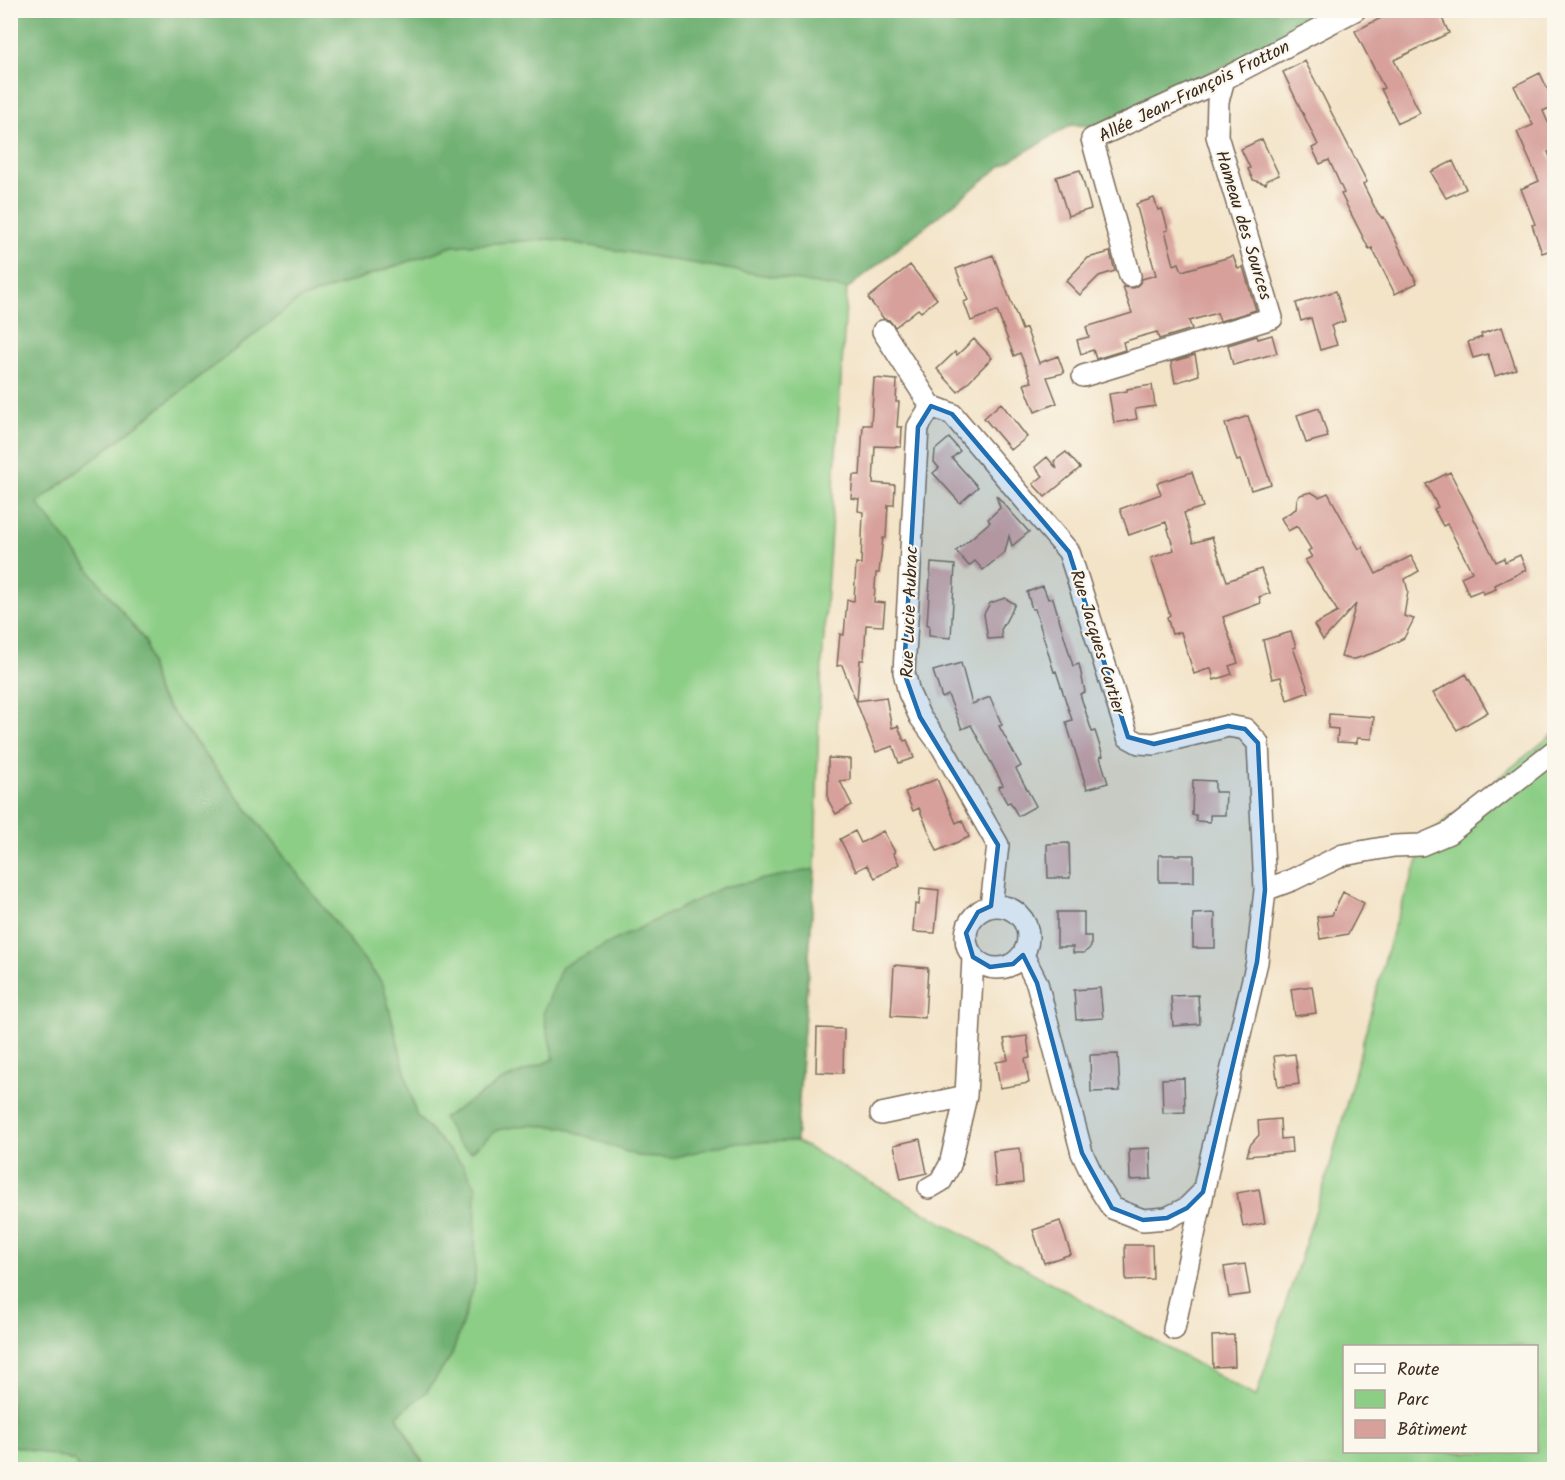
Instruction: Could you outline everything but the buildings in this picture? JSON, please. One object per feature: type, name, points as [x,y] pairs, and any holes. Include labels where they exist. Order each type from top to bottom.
[{"type":"street","name":"Allée Jean-François Frotton","points":[[1130,276],[1092,139],[1224,79],[1355,10]]},
{"type":"street","name":"Hameau des Sources","points":[[1083,376],[1272,318],[1217,136],[1218,101],[1224,79]]},
{"type":"street","points":[[883,331],[930,406]]},
{"type":"street","name":"Rue Jacques Cartier","points":[[930,406],[952,414],[1069,552],[1128,738],[1139,743],[1154,744],[1228,726],[1245,729],[1258,743],[1265,890]]},
{"type":"street","name":"Rue Lucie Aubrac","points":[[930,406],[918,427],[904,672],[909,693],[920,717],[942,747],[998,845],[992,906]]},
{"type":"street","points":[[1174,1329],[1203,1192],[1257,962],[1265,890],[1292,880],[1343,855],[1394,846],[1421,845],[1449,833],[1554,751]]},
{"type":"street","points":[[929,1188],[941,1181],[950,1165],[966,1096],[973,957],[966,939],[969,923],[978,912],[992,906],[1008,907],[1019,914],[1025,923],[1028,940],[1023,955],[1013,964],[1001,968],[982,964],[973,957]]},
{"type":"street","points":[[1023,955],[1037,983],[1082,1153],[1096,1184],[1112,1208],[1143,1220],[1167,1218],[1187,1208],[1203,1192]]},
{"type":"street","points":[[880,1114],[966,1096]]},
{"type":"highlighted area","points":[[931,406],[952,414],[1069,552],[1128,737],[1154,744],[1228,726],[1245,729],[1258,743],[1265,890],[1257,962],[1203,1192],[1187,1208],[1167,1218],[1143,1220],[1112,1208],[1082,1153],[1037,983],[1023,955],[1013,964],[990,967],[973,957],[966,933],[978,912],[991,906],[998,845],[920,717],[904,672],[918,427]]},
{"type":"green space","points":[[11,11],[1338,11],[1097,126],[1071,125],[1001,166],[847,289],[550,239],[453,246],[300,299],[37,503],[145,641],[157,693],[383,984],[416,1115],[463,1165],[476,1187],[475,1283],[452,1355],[427,1391],[397,1416],[427,1469],[81,1469],[72,1460],[11,1445]]},
{"type":"green space","points":[[550,239],[847,289],[819,711],[815,869],[796,1141],[1256,1397],[1330,1166],[1392,932],[1427,836],[1554,733],[1554,1469],[427,1469],[397,1416],[427,1391],[452,1355],[475,1283],[463,1165],[416,1115],[383,984],[157,692],[145,641],[37,503],[300,299],[453,246]]},
{"type":"green space","points":[[815,869],[796,1141],[732,1143],[672,1158],[637,1156],[563,1127],[528,1125],[497,1130],[471,1152],[457,1142],[443,1118],[503,1080],[554,1059],[543,1014],[562,966],[723,887]]},
{"type":"green space","points":[[11,1445],[72,1460],[81,1469],[11,1470]]}]
